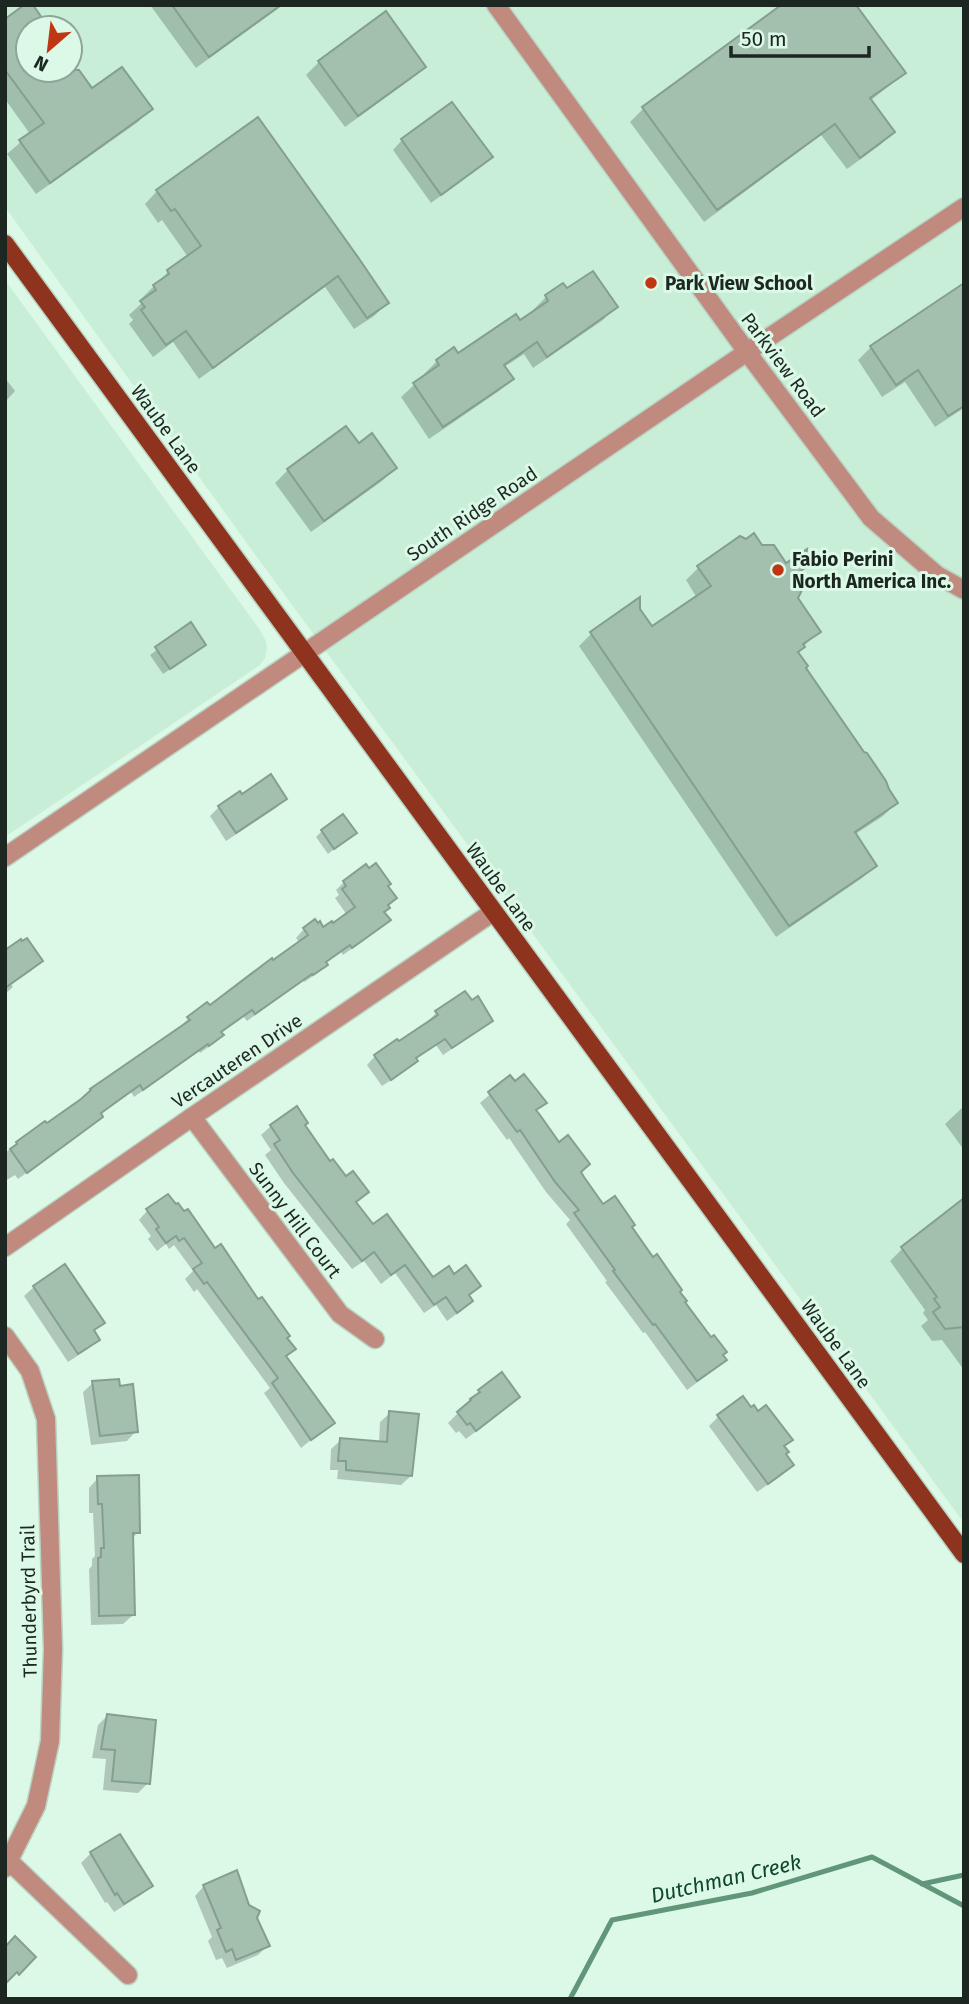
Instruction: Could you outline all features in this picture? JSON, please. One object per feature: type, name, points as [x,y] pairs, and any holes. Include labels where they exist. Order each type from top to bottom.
[{"type":"main road","name":"Waube Lane","points":[[5,244],[964,1554]]},
{"type":"street","name":"Parkview Road","points":[[496,5],[747,352],[871,518],[937,575],[964,590]]},
{"type":"street","name":"South Ridge Road","points":[[5,857],[964,207]]},
{"type":"street","name":"Vercauteren Drive","points":[[5,1247],[493,912]]},
{"type":"street","name":"Sunny Hill Court","points":[[192,1117],[340,1314],[375,1339]]},
{"type":"street","name":"Thunderbyrd Trail","points":[[5,1336],[30,1371],[47,1419],[52,1649],[50,1741],[36,1806],[8,1865]]},
{"type":"street","points":[[8,1865],[128,1975]]},
{"type":"shaded area","points":[[5,5],[964,5],[964,1523],[251,549],[5,207]]},
{"type":"shaded area","points":[[5,280],[260,630],[267,649],[260,665],[5,837]]},
{"type":"building","points":[[24,5],[33,5],[39,14],[14,14],[14,82],[5,70],[5,19]]},
{"type":"building","points":[[172,5],[281,5],[209,57]]},
{"type":"building","points":[[781,5],[856,5],[906,73],[870,98],[895,132],[860,158],[835,124],[717,210],[642,107]]},
{"type":"building","points":[[386,11],[426,67],[358,116],[318,61]]},
{"type":"building","points":[[122,67],[153,109],[50,183],[19,140],[44,123],[15,84],[84,84],[84,77],[92,88]]},
{"type":"building","points":[[452,102],[493,157],[441,195],[401,139]]},
{"type":"building","points":[[258,117],[389,303],[367,318],[338,276],[213,368],[186,331],[166,345],[141,310],[145,307],[140,301],[156,290],[153,285],[169,274],[167,270],[201,246],[175,209],[171,211],[156,190]]},
{"type":"building","points":[[593,271],[618,307],[547,357],[537,342],[504,365],[514,379],[443,427],[413,383],[439,365],[436,360],[454,347],[458,353],[516,314],[520,320],[548,301],[545,295],[563,283],[567,288]]},
{"type":"building","points":[[964,283],[964,406],[948,416],[918,370],[896,385],[870,346]]},
{"type":"building","points":[[346,426],[359,443],[372,433],[397,468],[324,521],[287,469]]},
{"type":"building","points":[[754,533],[762,545],[774,545],[786,563],[807,549],[805,568],[794,575],[803,588],[798,598],[821,632],[803,644],[805,647],[798,652],[808,666],[806,668],[867,753],[898,803],[855,832],[877,866],[789,926],[590,632],[640,597],[640,609],[652,626],[711,586],[697,566],[740,536],[746,539]]},
{"type":"building","points":[[191,622],[206,645],[170,669],[155,647]]},
{"type":"building","points":[[271,774],[287,799],[236,833],[218,806],[240,791],[242,794]]},
{"type":"building","points":[[343,814],[357,833],[334,849],[321,830]]},
{"type":"building","points":[[376,863],[397,898],[384,912],[391,920],[352,948],[350,945],[326,962],[328,965],[255,1014],[252,1010],[221,1032],[224,1035],[143,1090],[140,1085],[101,1113],[103,1117],[27,1173],[10,1149],[16,1142],[45,1121],[47,1123],[81,1099],[90,1089],[190,1020],[187,1017],[207,1002],[210,1005],[272,958],[273,960],[308,935],[303,928],[315,919],[318,923],[320,921],[323,927],[355,907],[342,889],[346,886],[343,881],[366,864],[369,868]]},
{"type":"building","points":[[27,938],[43,961],[5,988],[5,950]]},
{"type":"building","points":[[465,991],[472,1000],[478,996],[493,1021],[452,1048],[445,1039],[416,1058],[418,1061],[391,1080],[374,1055],[438,1015],[435,1011]]},
{"type":"building","points":[[524,1074],[547,1103],[536,1110],[559,1142],[568,1135],[590,1164],[581,1172],[603,1204],[615,1196],[653,1257],[657,1254],[682,1290],[680,1292],[687,1301],[685,1302],[711,1337],[714,1335],[727,1352],[723,1355],[727,1360],[697,1381],[613,1271],[615,1270],[574,1213],[579,1210],[555,1182],[520,1130],[517,1132],[488,1092],[510,1075],[515,1081]]},
{"type":"building","points":[[297,1106],[308,1123],[305,1125],[330,1161],[333,1159],[346,1176],[353,1171],[369,1192],[356,1202],[373,1224],[387,1214],[433,1277],[449,1266],[454,1274],[466,1265],[481,1286],[469,1295],[473,1301],[457,1313],[446,1297],[434,1305],[405,1265],[391,1275],[374,1252],[362,1261],[293,1173],[274,1144],[280,1140],[270,1125]]},
{"type":"building","points":[[168,1194],[184,1211],[188,1209],[215,1248],[221,1244],[258,1299],[262,1297],[290,1336],[287,1338],[296,1349],[286,1356],[335,1423],[311,1440],[272,1383],[278,1378],[207,1282],[204,1284],[193,1269],[202,1263],[184,1238],[179,1241],[176,1236],[166,1243],[156,1229],[159,1227],[146,1209]]},
{"type":"building","points":[[964,1198],[964,1327],[945,1329],[933,1312],[940,1307],[934,1299],[937,1297],[901,1247]]},
{"type":"building","points":[[65,1264],[105,1323],[94,1330],[100,1340],[78,1354],[33,1286]]},
{"type":"building","points":[[502,1372],[520,1397],[476,1431],[470,1423],[467,1425],[457,1412],[480,1392],[478,1390]]},
{"type":"building","points":[[119,1379],[120,1386],[133,1384],[138,1432],[100,1436],[92,1381]]},
{"type":"building","points":[[743,1396],[751,1407],[754,1405],[758,1411],[766,1405],[793,1440],[784,1446],[794,1465],[768,1484],[717,1415]]},
{"type":"building","points":[[389,1411],[419,1414],[412,1476],[346,1470],[346,1461],[338,1461],[340,1438],[387,1442]]},
{"type":"building","points":[[139,1475],[140,1533],[133,1533],[135,1615],[99,1616],[98,1558],[101,1557],[101,1548],[104,1548],[102,1504],[98,1504],[97,1476]]},
{"type":"building","points":[[107,1714],[156,1720],[150,1784],[112,1781],[115,1750],[101,1749]]},
{"type":"building","points":[[120,1834],[153,1886],[124,1904],[117,1893],[115,1895],[90,1852]]},
{"type":"building","points":[[237,1870],[249,1905],[260,1911],[257,1918],[270,1946],[236,1960],[232,1949],[226,1952],[217,1930],[221,1928],[203,1885]]},
{"type":"building","points":[[15,1936],[36,1957],[19,1975],[17,1972],[5,1984],[5,1947]]},
{"type":"waterway","name":"Dutchman Creek","points":[[570,1999],[612,1920],[752,1893],[872,1857],[964,1906]]},
{"type":"waterway","points":[[922,1884],[964,1875]]},
{"type":"place","name":"Park View School","points":[[651,283]]},
{"type":"place","name":"Fabio Perini North America Inc.","points":[[778,570]]}]
